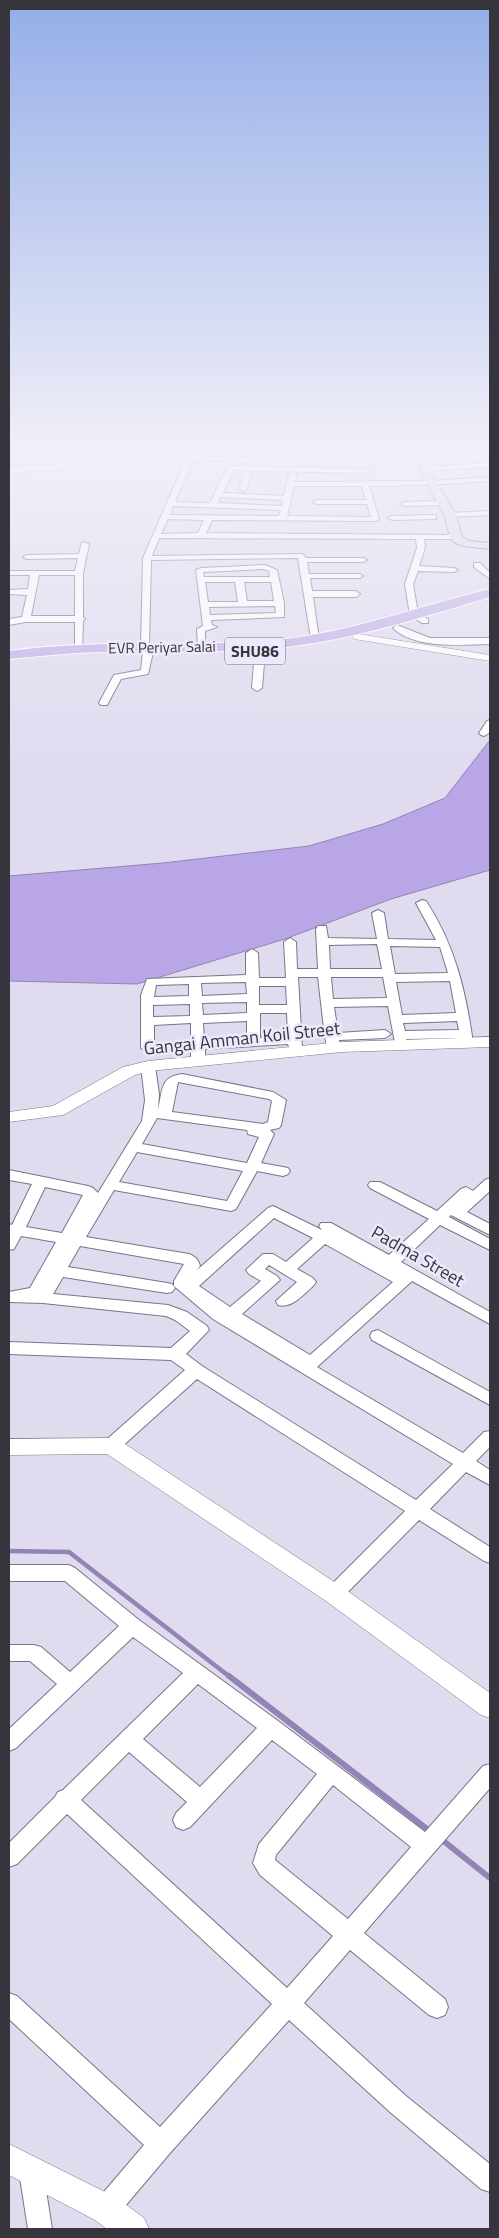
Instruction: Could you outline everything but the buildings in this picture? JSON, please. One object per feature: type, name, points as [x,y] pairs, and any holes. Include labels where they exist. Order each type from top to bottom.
[{"type":"main road","name":"EVR Periyar Salai","points":[[9,655],[79,648],[260,651],[316,645],[358,637],[388,634],[420,618],[490,593]]},
{"type":"main road","name":"EVR Periyar Salai","points":[[9,661],[82,653],[201,646],[266,645],[315,638],[490,603]]},
{"type":"street","points":[[79,648],[79,573],[84,549]]},
{"type":"street","points":[[104,703],[117,677],[145,672],[147,558],[151,549]]},
{"type":"street","points":[[420,549],[409,584],[420,618]]},
{"type":"street","points":[[27,557],[82,556]]},
{"type":"street","points":[[147,558],[302,556],[315,638]]},
{"type":"street","points":[[303,560],[363,560]]},
{"type":"street","points":[[477,565],[490,577]]},
{"type":"street","points":[[201,646],[202,629],[207,623],[278,616],[282,614],[273,570],[264,567],[206,569],[199,572],[207,623]]},
{"type":"street","points":[[414,568],[454,570]]},
{"type":"street","points":[[9,573],[79,573]]},
{"type":"street","points":[[26,619],[35,573]]},
{"type":"street","points":[[306,576],[359,576]]},
{"type":"street","points":[[238,579],[243,604]]},
{"type":"street","points":[[201,580],[276,579]]},
{"type":"street","points":[[9,592],[32,592]]},
{"type":"street","points":[[309,594],[356,594]]},
{"type":"street","points":[[205,605],[280,603]]},
{"type":"street","points":[[9,622],[26,619],[80,619]]},
{"type":"street","points":[[207,623],[264,625]]},
{"type":"street","points":[[388,634],[405,634],[442,641],[490,641]]},
{"type":"street","points":[[388,634],[402,639],[490,653]]},
{"type":"street","points":[[388,634],[490,658]]},
{"type":"street","points":[[257,688],[260,651]]},
{"type":"street","points":[[484,733],[490,723]]},
{"type":"street","points":[[422,903],[444,944],[455,978],[466,1038]]},
{"type":"street","points":[[378,913],[378,942],[390,976],[401,1040]]},
{"type":"street","points":[[385,1034],[332,1042],[324,973],[322,935],[378,942],[444,944]]},
{"type":"street","points":[[290,942],[291,978],[292,1009],[295,1045],[254,1042],[198,1053],[148,1048],[148,1001],[149,986],[152,982],[253,980],[291,978],[324,973],[455,978]]},
{"type":"street","points":[[252,953],[254,1042]]},
{"type":"street","points":[[196,980],[198,1053]]},
{"type":"street","points":[[148,1001],[197,1000],[252,1008],[292,1009]]},
{"type":"street","points":[[327,1003],[395,1002]]},
{"type":"street","points":[[148,1020],[197,1019],[252,1008]]},
{"type":"street","points":[[397,1018],[463,1017]]},
{"type":"street","name":"Gangai Amman Koil Street","points":[[9,1117],[57,1111],[129,1071],[198,1053],[332,1042],[466,1038],[490,1042]]},
{"type":"street","points":[[148,1066],[155,1115]]},
{"type":"street","points":[[9,1292],[35,1293],[70,1239],[110,1185],[132,1147],[155,1115],[174,1079],[182,1078],[273,1096],[278,1100],[274,1125],[270,1127],[155,1115]]},
{"type":"street","points":[[110,1185],[231,1206],[267,1134],[155,1115]]},
{"type":"street","points":[[132,1147],[283,1171]]},
{"type":"street","points":[[9,1175],[88,1191],[91,1194],[70,1239],[58,1271],[43,1298]]},
{"type":"street","points":[[9,1245],[13,1229],[41,1181]]},
{"type":"street","points":[[490,1183],[457,1213],[490,1230]]},
{"type":"street","points":[[375,1185],[490,1245]]},
{"type":"street","points":[[391,1262],[466,1192]]},
{"type":"street","points":[[273,1211],[327,1231],[404,1282],[311,1363],[225,1315],[191,1288],[190,1285],[273,1211]]},
{"type":"street","points":[[13,1229],[184,1258],[191,1261],[192,1266],[182,1280],[182,1286],[225,1315],[490,1478]]},
{"type":"street","points":[[287,1269],[327,1231]]},
{"type":"street","name":"Padma Street","points":[[327,1231],[391,1262],[490,1318]]},
{"type":"street","points":[[175,1354],[201,1330],[225,1315],[272,1280],[254,1270],[268,1258],[308,1282],[284,1302]]},
{"type":"street","points":[[58,1271],[167,1288]]},
{"type":"street","points":[[9,1297],[43,1298],[168,1311],[181,1316],[201,1330]]},
{"type":"street","points":[[378,1336],[490,1399]]},
{"type":"street","points":[[9,1348],[175,1354],[196,1370],[490,1556]]},
{"type":"street","points":[[111,1446],[196,1370]]},
{"type":"street","points":[[334,1594],[490,1437]]},
{"type":"street","points":[[9,1448],[111,1446],[334,1594],[490,1707]]},
{"type":"street","points":[[9,1573],[69,1573],[132,1626],[197,1672],[428,1846]]},
{"type":"street","points":[[9,1742],[132,1626]]},
{"type":"street","points":[[9,1652],[34,1653],[70,1684]]},
{"type":"street","points":[[9,1857],[197,1672]]},
{"type":"street","points":[[183,1820],[271,1727]]},
{"type":"street","points":[[128,1739],[201,1801]]},
{"type":"street","points":[[331,1772],[266,1851],[264,1862],[268,1868],[437,2007]]},
{"type":"street","points":[[106,2209],[161,2144],[288,2004],[490,1774]]},
{"type":"street","points":[[66,1800],[398,2104],[490,2180]]},
{"type":"street","points":[[9,2004],[161,2144]]},
{"type":"street","points":[[20,2164],[106,2209],[133,2229]]},
{"type":"street","points":[[20,2164],[40,2229]]},
{"type":"shaded area","points":[[490,740],[490,870],[391,899],[285,939],[137,984],[9,981],[9,876],[163,863],[309,846],[383,824],[445,798]]},
{"type":"waterway","points":[[9,1551],[69,1552],[230,1677]]},
{"type":"waterway","points":[[229,1676],[431,1832]]},
{"type":"waterway","points":[[441,1839],[490,1878]]}]
